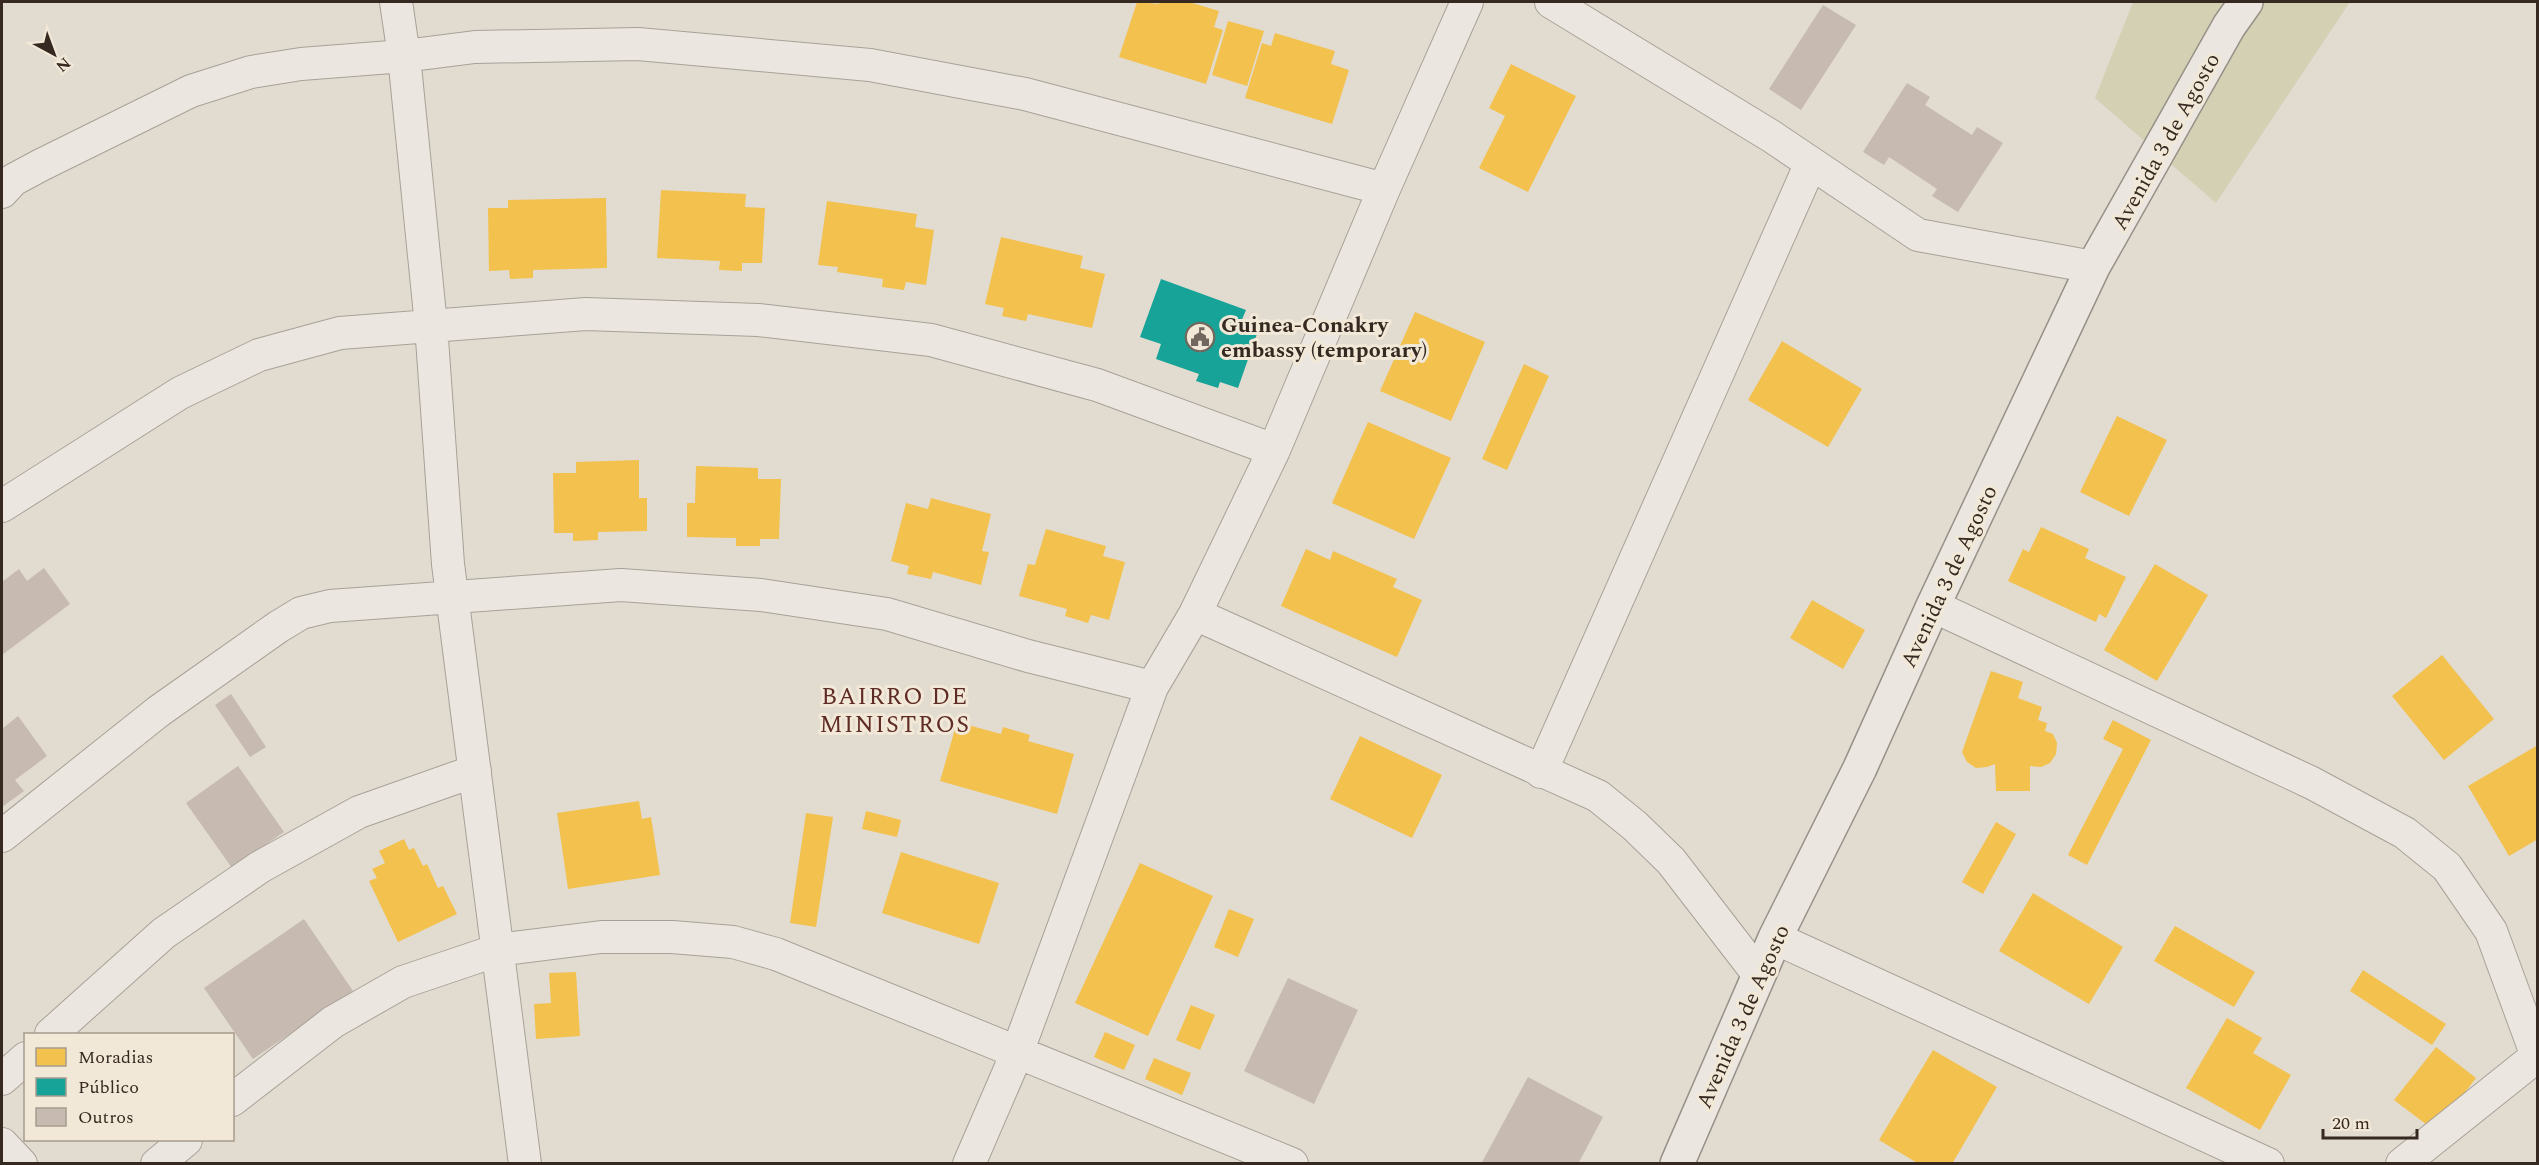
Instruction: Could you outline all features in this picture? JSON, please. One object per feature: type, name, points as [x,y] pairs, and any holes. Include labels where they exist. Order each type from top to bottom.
[{"type":"street","points":[[396,2],[404,56],[431,325],[448,564],[525,1164]]},
{"type":"street","points":[[969,1164],[1017,1053],[1152,687],[1195,614],[1274,450],[1384,189],[1467,2]]},
{"type":"street","points":[[1551,2],[1771,136],[1918,235],[2093,267]]},
{"type":"street","name":"Avenida 3 de Agosto","points":[[1677,1164],[1775,938],[1860,768],[1933,606],[2093,267],[2229,26],[2246,2]]},
{"type":"street","points":[[2,192],[13,180],[40,165],[191,91],[251,72],[475,47],[638,44],[870,65],[1025,94],[1384,189]]},
{"type":"street","points":[[1541,772],[1811,163]]},
{"type":"street","points":[[2,506],[180,393],[259,355],[340,333],[586,314],[758,320],[931,340],[1097,385],[1274,450]]},
{"type":"street","points":[[2,836],[159,711],[301,613],[330,606],[621,585],[761,595],[887,614],[1028,656],[1152,687]]},
{"type":"street","points":[[1933,606],[2312,783],[2405,833],[2447,867],[2491,931],[2537,1057],[2402,1164]]},
{"type":"street","points":[[1195,614],[1598,796],[1635,826],[1671,861],[1759,975]]},
{"type":"street","points":[[53,1033],[164,933],[260,867],[359,812],[475,771]]},
{"type":"street","points":[[234,1098],[333,1022],[404,982],[498,950],[601,937],[672,937],[733,942],[776,954],[1292,1164]]},
{"type":"street","points":[[1775,938],[2268,1164]]},
{"type":"street","points":[[2,1079],[24,1060]]},
{"type":"street","points":[[158,1164],[185,1141]]},
{"type":"street","points":[[2,1144],[21,1164]]},
{"type":"shaded area","points":[[2133,2],[2350,2],[2216,203],[2095,98]]},
{"type":"building: Moradias","points":[[1137,2],[1159,4],[1159,2],[1189,2],[1219,11],[1214,27],[1223,30],[1206,84],[1119,57]]},
{"type":"building: Moradias","points":[[1228,21],[1264,31],[1247,86],[1212,75]]},
{"type":"building: Moradias","points":[[1275,33],[1335,51],[1331,64],[1349,70],[1332,124],[1245,98],[1262,43],[1271,46]]},
{"type":"building: Moradias","points":[[1511,64],[1576,96],[1528,192],[1479,168],[1505,116],[1489,108]]},
{"type":"building: Moradias","points":[[661,190],[746,194],[745,207],[765,208],[762,263],[742,263],[742,271],[719,270],[720,261],[657,258]]},
{"type":"building: Moradias","points":[[606,198],[607,268],[533,270],[533,278],[510,279],[509,270],[489,271],[488,208],[508,208],[508,200]]},
{"type":"building: Moradias","points":[[827,201],[917,214],[915,227],[934,230],[926,285],[906,282],[904,290],[882,287],[883,279],[837,272],[838,267],[818,265]]},
{"type":"building: Moradias","points":[[1001,237],[1083,256],[1080,268],[1105,274],[1092,328],[1028,314],[1026,321],[1002,316],[1004,308],[985,304]]},
{"type":"building: Moradias","points":[[1415,312],[1485,342],[1451,421],[1380,391]]},
{"type":"building: Moradias","points":[[1782,341],[1862,389],[1828,447],[1748,400]]},
{"type":"building: Moradias","points":[[1524,364],[1549,376],[1507,470],[1482,459]]},
{"type":"building: Moradias","points":[[2117,416],[2167,440],[2129,516],[2080,492]]},
{"type":"building: Moradias","points":[[1368,422],[1451,458],[1414,539],[1332,503]]},
{"type":"building: Moradias","points":[[639,460],[639,498],[647,498],[647,531],[598,532],[598,540],[573,541],[573,533],[554,533],[553,473],[576,473],[576,462]]},
{"type":"building: Moradias","points":[[696,466],[758,468],[758,479],[781,479],[779,539],[760,539],[760,546],[736,546],[736,538],[687,537],[687,503],[695,503]]},
{"type":"building: Moradias","points":[[931,498],[991,514],[982,551],[989,552],[981,585],[933,572],[931,579],[907,574],[909,566],[891,561],[906,503],[928,509]]},
{"type":"building: Moradias","points":[[2041,527],[2089,549],[2085,558],[2126,577],[2106,618],[2099,614],[2096,622],[2008,581],[2023,549],[2029,552]]},
{"type":"building: Moradias","points":[[1046,529],[1106,546],[1103,556],[1125,562],[1109,620],[1091,615],[1088,623],[1065,616],[1067,609],[1019,596],[1028,564],[1035,565]]},
{"type":"building: Moradias","points":[[1306,549],[1330,560],[1333,551],[1397,579],[1393,587],[1422,600],[1397,657],[1281,606]]},
{"type":"building: Moradias","points":[[2155,564],[2208,595],[2157,681],[2104,650]]},
{"type":"building: Moradias","points":[[1812,600],[1865,630],[1843,669],[1790,638]]},
{"type":"building: Moradias","points":[[2442,655],[2494,719],[2444,760],[2392,696]]},
{"type":"building: Moradias","points":[[1991,671],[2023,682],[2018,698],[2042,707],[2038,720],[2047,723],[2045,731],[2053,734],[2057,743],[2056,754],[2050,763],[2041,767],[2030,766],[2030,791],[1996,791],[1995,764],[1976,768],[1967,762],[1962,752]]},
{"type":"building: Moradias","points":[[2113,720],[2151,740],[2087,865],[2068,855],[2123,749],[2103,739]]},
{"type":"building: Moradias","points":[[957,722],[1001,734],[1003,727],[1030,735],[1028,741],[1074,754],[1057,814],[940,781]]},
{"type":"building: Moradias","points":[[1360,736],[1442,775],[1412,838],[1330,799]]},
{"type":"building: Moradias","points":[[2538,745],[2538,839],[2509,856],[2468,786]]},
{"type":"building: Moradias","points":[[639,801],[642,819],[651,817],[660,875],[568,889],[557,813]]},
{"type":"building: Moradias","points":[[866,811],[901,820],[897,837],[862,829]]},
{"type":"building: Moradias","points":[[806,813],[833,817],[816,927],[790,923]]},
{"type":"building: Moradias","points":[[1996,822],[2016,834],[1983,894],[1962,882]]},
{"type":"building: Moradias","points":[[404,839],[409,850],[414,848],[423,866],[427,864],[438,888],[443,886],[457,914],[398,942],[369,881],[377,878],[372,869],[385,863],[379,851]]},
{"type":"building: Moradias","points":[[901,852],[999,883],[979,944],[882,913]]},
{"type":"building: Moradias","points":[[1140,863],[1213,896],[1148,1036],[1075,1003]]},
{"type":"building: Moradias","points":[[2033,893],[2123,947],[2089,1004],[1999,951]]},
{"type":"building: Moradias","points":[[1229,909],[1254,919],[1238,957],[1214,947]]},
{"type":"building: Moradias","points":[[2175,926],[2255,972],[2234,1007],[2154,961]]},
{"type":"building: Moradias","points":[[2363,970],[2446,1024],[2432,1045],[2350,991]]},
{"type":"building: Moradias","points":[[576,972],[580,1036],[536,1039],[534,1004],[551,1003],[549,973]]},
{"type":"building: Moradias","points":[[1191,1005],[1215,1015],[1200,1050],[1176,1040]]},
{"type":"building: Moradias","points":[[2227,1018],[2262,1038],[2253,1053],[2291,1075],[2260,1130],[2186,1088]]},
{"type":"building: Moradias","points":[[1105,1032],[1135,1045],[1124,1070],[1094,1057]]},
{"type":"building: Moradias","points":[[2436,1047],[2476,1078],[2435,1131],[2394,1100]]},
{"type":"building: Moradias","points":[[1933,1050],[1997,1087],[1952,1164],[1919,1164],[1879,1140]]},
{"type":"building: Moradias","points":[[1154,1058],[1191,1073],[1182,1095],[1145,1079]]},
{"type":"building: Público","points":[[1161,279],[1246,310],[1241,322],[1259,328],[1238,388],[1220,382],[1218,388],[1196,381],[1199,374],[1156,359],[1161,344],[1140,337]]},
{"type":"building: Outros","points":[[1823,5],[1856,25],[1801,110],[1769,89]]},
{"type":"building: Outros","points":[[1907,83],[1930,97],[1925,105],[1972,135],[1977,127],[2003,143],[1958,212],[1932,196],[1937,189],[1889,157],[1884,165],[1863,152]]},
{"type":"building: Outros","points":[[44,568],[70,604],[2,655],[2,582],[19,569],[27,581]]},
{"type":"building: Outros","points":[[231,694],[266,747],[250,757],[215,705]]},
{"type":"building: Outros","points":[[18,716],[47,756],[15,780],[24,791],[2,807],[2,729]]},
{"type":"building: Outros","points":[[238,766],[284,832],[232,868],[186,803]]},
{"type":"building: Outros","points":[[304,919],[353,991],[253,1059],[204,988]]},
{"type":"building: Outros","points":[[1288,978],[1358,1010],[1314,1104],[1244,1071]]},
{"type":"building: Outros","points":[[1528,1077],[1603,1117],[1578,1164],[1481,1164]]},
{"type":"place","name":"Guinea-Conakry embassy (temporary)","points":[[1200,337]]},
{"type":"district","name":"BAIRRO DE MINISTROS","points":[[895,710]]}]
